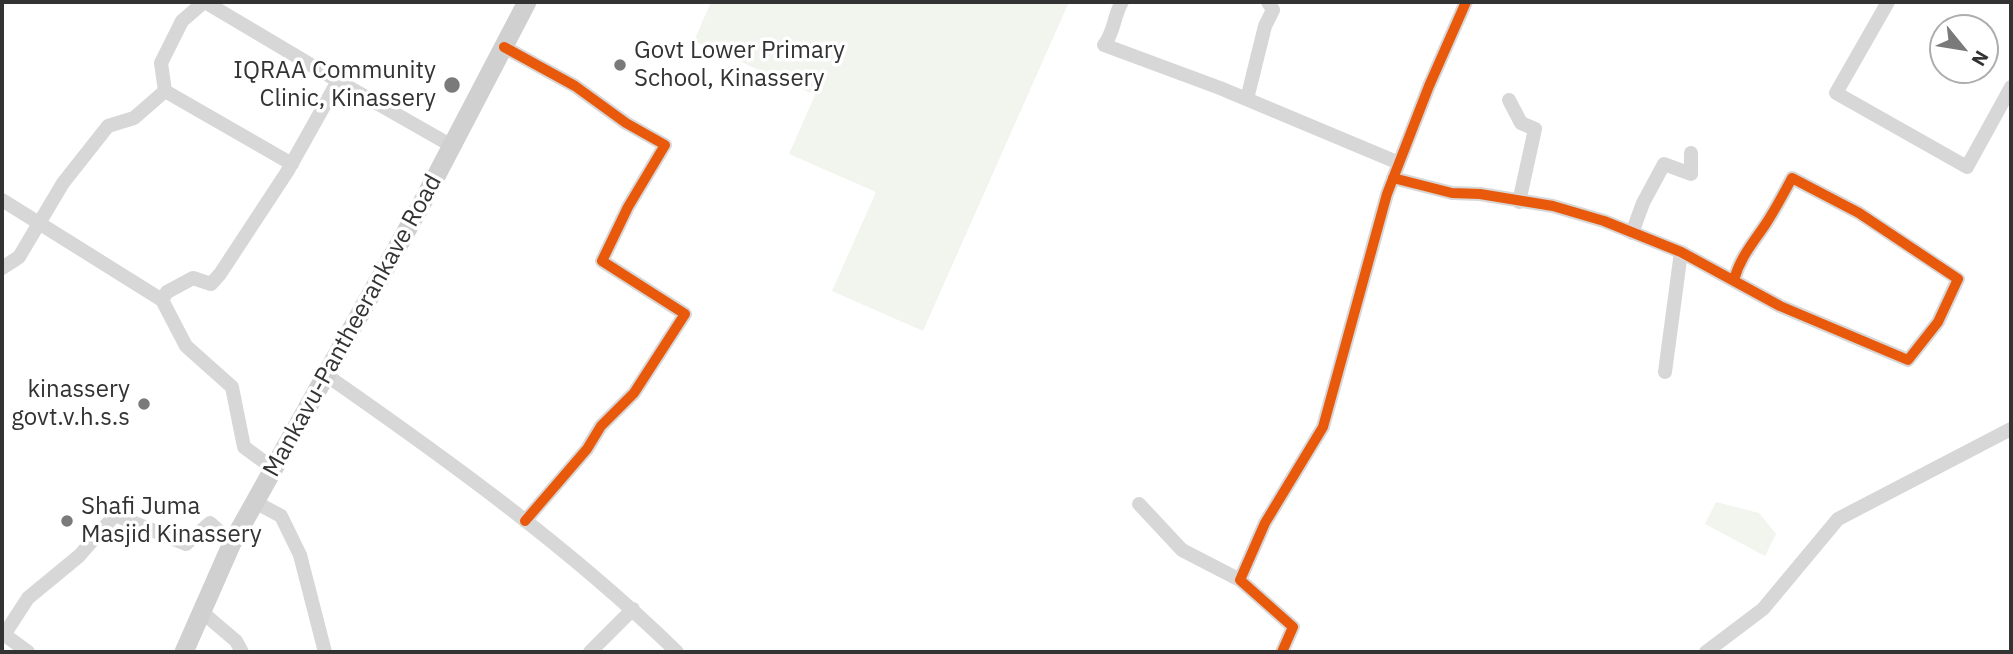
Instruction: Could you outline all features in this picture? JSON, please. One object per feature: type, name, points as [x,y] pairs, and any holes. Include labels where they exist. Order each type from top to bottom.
[{"type":"main road","name":"Mankavu-Pantheerankave Road","points":[[184,652],[232,543],[452,146],[527,2]]},
{"type":"street","points":[[165,91],[161,63],[182,21],[204,2],[452,146]]},
{"type":"street","points":[[1122,2],[1116,12],[1114,32],[1104,45],[1247,99],[1286,118],[1399,163]]},
{"type":"street","points":[[1247,99],[1265,26],[1273,10],[1268,2]]},
{"type":"street","points":[[1240,580],[1265,523],[1323,427],[1393,178],[1466,2]]},
{"type":"street","points":[[1888,2],[1836,93],[1967,167],[2011,87]]},
{"type":"street","points":[[504,47],[575,86],[625,123],[665,145],[628,207],[602,261],[685,314],[635,393],[601,426],[587,449],[525,521]]},
{"type":"street","points":[[162,300],[167,292],[193,278],[211,284],[254,226],[338,81]]},
{"type":"street","points":[[165,91],[292,164]]},
{"type":"street","points":[[2,268],[19,257],[62,183],[108,126],[135,118],[165,91]]},
{"type":"street","points":[[1509,100],[1521,123],[1535,129],[1519,202]]},
{"type":"street","points":[[1632,233],[1643,203],[1664,164],[1691,174],[1691,153]]},
{"type":"street","points":[[1393,178],[1452,194],[1480,194],[1553,206],[1632,233],[1681,251],[1780,306],[1908,360],[1938,322],[1958,279],[1859,213],[1793,178],[1743,256],[1734,280]]},
{"type":"street","points":[[2,200],[162,300],[186,346],[232,387],[244,447],[274,469]]},
{"type":"street","points":[[1665,372],[1681,251]]},
{"type":"street","points":[[326,375],[431,448],[525,521],[633,609],[677,652]]},
{"type":"street","points":[[1706,652],[1763,609],[1838,519],[2011,429]]},
{"type":"street","points":[[255,502],[281,516],[300,555],[325,652]]},
{"type":"street","points":[[1139,504],[1182,550],[1240,580],[1293,627],[1282,652]]},
{"type":"street","points":[[28,652],[3,634],[28,598],[79,556],[115,515],[187,544],[210,523],[232,543]]},
{"type":"street","points":[[590,652],[633,609]]},
{"type":"street","points":[[202,612],[236,641],[242,652]]},
{"type":"shaded area","points":[[711,2],[1069,2],[923,331],[832,291],[876,192],[789,154],[815,95],[694,41]]},
{"type":"shaded area","points":[[1716,502],[1759,513],[1776,534],[1765,556],[1705,524]]},
{"type":"cycle path","points":[[1282,652],[1293,627],[1240,580],[1265,523],[1323,427],[1387,194],[1429,86],[1466,2]]},
{"type":"cycle path","points":[[504,47],[575,86],[626,123],[665,145],[628,207],[602,261],[685,314],[634,393],[601,426],[587,449],[525,521]]},
{"type":"cycle path","points":[[1393,178],[1452,193],[1480,194],[1553,206],[1604,221],[1681,252],[1780,306],[1908,360],[1938,322],[1958,279],[1859,213],[1792,178],[1744,257],[1734,280]]},
{"type":"place","name":"Govt Lower Primary School, Kinassery","points":[[620,65]]},
{"type":"place","name":"IQRAA Community Clinic, Kinassery","points":[[452,85]]},
{"type":"place","name":"kinassery govt.v.h.s.s","points":[[144,404]]},
{"type":"place","name":"Shafi Juma Masjid Kinassery","points":[[67,521]]}]
